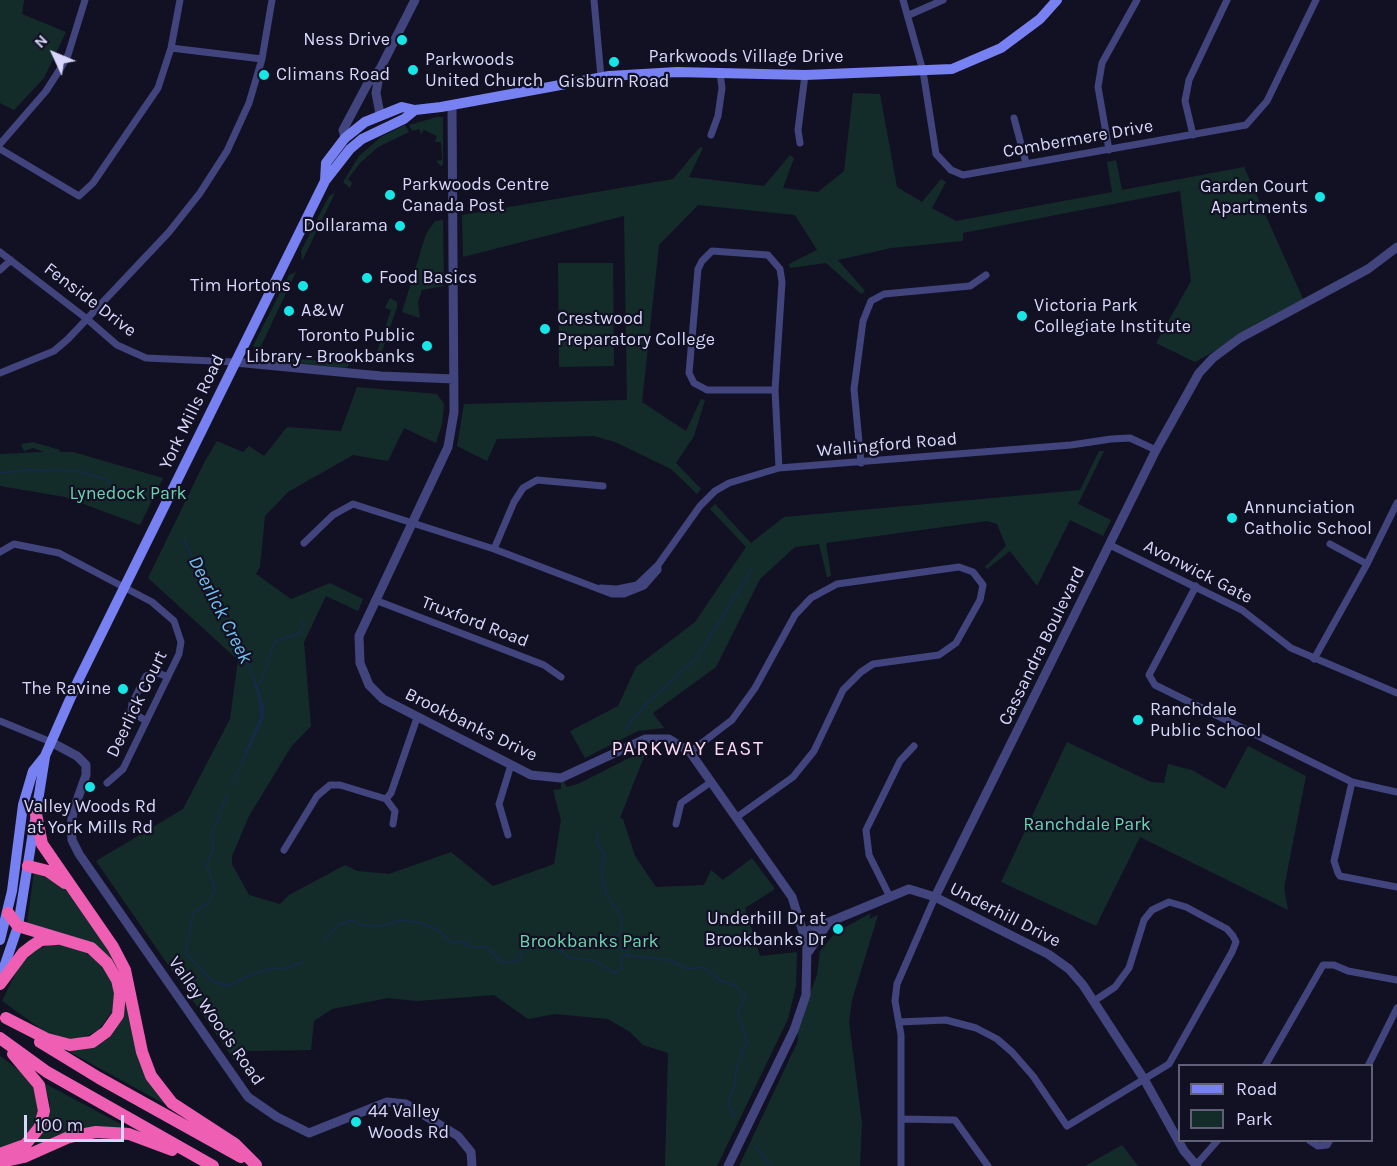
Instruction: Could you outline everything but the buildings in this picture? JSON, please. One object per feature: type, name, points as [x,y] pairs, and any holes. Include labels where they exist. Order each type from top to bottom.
[{"type":"highway","points":[[36,814],[42,844],[70,888],[113,947],[125,970],[142,1052],[151,1076],[172,1102],[235,1144],[257,1166]]},
{"type":"highway","points":[[22,867],[48,871],[70,888]]},
{"type":"highway","points":[[3,1016],[46,1039],[70,1045],[92,1042],[106,1032],[118,1015],[120,993],[117,981],[107,963],[91,948],[68,939],[18,926],[8,913]]},
{"type":"highway","points":[[0,984],[23,953],[41,940],[68,939]]},
{"type":"highway","points":[[3,1016],[99,1078],[257,1166]]},
{"type":"highway","points":[[0,1039],[39,1085],[44,1111],[39,1128],[25,1145],[0,1154]]},
{"type":"highway","points":[[0,1039],[47,1072],[207,1163]]},
{"type":"highway","points":[[0,1162],[24,1157],[82,1134],[110,1131],[129,1134],[207,1163]]},
{"type":"main road","name":"Parkwoods Village Drive","points":[[381,114],[402,107],[415,110],[452,105],[601,77],[677,72],[805,75],[952,69],[1001,48],[1040,20],[1057,0]]},
{"type":"main road","name":"Parkwoods Village Drive","points":[[384,126],[404,119],[415,110]]},
{"type":"main road","name":"York Mills Road","points":[[325,181],[326,163],[345,138],[365,122],[381,114]]},
{"type":"main road","points":[[345,155],[346,149],[371,127],[381,114]]},
{"type":"main road","name":"York Mills Road","points":[[0,940],[36,814],[45,756],[124,587],[325,181],[345,155],[362,139],[384,126]]},
{"type":"main road","name":"York Mills Road","points":[[0,979],[18,926],[23,805],[33,771],[45,756]]},
{"type":"street","points":[[0,144],[52,83],[68,55],[86,0]]},
{"type":"street","points":[[0,149],[79,196],[93,183],[158,88],[171,48],[180,0]]},
{"type":"street","points":[[0,374],[54,351],[169,232],[200,194],[238,129],[262,60],[273,0]]},
{"type":"street","name":"York Mills Road","points":[[345,138],[343,130],[368,83],[380,69],[415,0]]},
{"type":"street","points":[[594,0],[601,77]]},
{"type":"street","name":"Combermere Drive","points":[[903,0],[923,71],[936,154],[951,170],[963,175],[1246,125],[1267,101],[1316,0]]},
{"type":"street","points":[[909,15],[942,0]]},
{"type":"street","points":[[1109,150],[1098,87],[1102,63],[1137,0]]},
{"type":"street","points":[[1193,135],[1185,101],[1189,80],[1227,0]]},
{"type":"street","points":[[171,48],[262,60]]},
{"type":"street","name":"York Mills Road","points":[[380,69],[376,93],[381,114]]},
{"type":"street","points":[[711,135],[721,98],[720,73]]},
{"type":"street","points":[[800,143],[798,130],[805,75]]},
{"type":"street","name":"Brookbanks Drive","points":[[452,105],[454,412],[447,447],[359,636],[360,663],[376,692],[417,718],[531,775],[561,778],[645,739],[669,739],[690,752],[792,897],[805,932],[808,953],[806,995],[794,1030],[728,1166]]},
{"type":"street","points":[[1014,118],[1026,163]]},
{"type":"street","name":"Cassandra Boulevard","points":[[901,1166],[903,1119],[899,1022],[895,1001],[897,984],[935,897],[1156,450],[1199,373],[1213,358],[1240,339],[1368,269],[1397,247]]},
{"type":"street","points":[[775,390],[707,390],[694,383],[688,373],[698,269],[712,251],[768,255],[780,269],[782,282],[775,390],[779,468]]},
{"type":"street","name":"Fenside Drive","points":[[0,252],[117,345],[146,358],[235,362],[381,376],[453,379]]},
{"type":"street","points":[[0,270],[11,260]]},
{"type":"street","points":[[861,463],[854,389],[863,321],[871,301],[884,294],[970,286],[986,275]]},
{"type":"street","name":"Wallingford Road","points":[[304,543],[333,515],[353,504],[494,549],[601,588],[617,589],[637,585],[658,565],[699,506],[715,491],[729,483],[779,468],[861,463],[1130,438],[1156,450]]},
{"type":"street","points":[[494,549],[514,502],[523,488],[537,480],[603,486]]},
{"type":"street","points":[[1314,659],[1367,564],[1397,503]]},
{"type":"street","name":"Deerlick Court","points":[[0,552],[14,544],[60,553],[152,603],[174,621],[181,642],[178,654],[123,769],[107,783]]},
{"type":"street","points":[[1330,544],[1367,564]]},
{"type":"street","name":"Avonwick Gate","points":[[1110,545],[1242,610],[1291,648],[1397,693]]},
{"type":"street","points":[[690,752],[732,720],[755,688],[795,615],[811,598],[837,584],[959,567],[973,572],[983,585],[980,600],[956,644],[939,655],[873,663],[861,672],[843,690],[814,751],[793,777],[737,817]]},
{"type":"street","points":[[1196,586],[1149,675],[1155,685],[1352,782],[1397,792]]},
{"type":"street","name":"Truxford Road","points":[[375,600],[544,665],[561,677]]},
{"type":"street","points":[[146,721],[131,711],[132,703],[146,676],[158,673],[168,677]]},
{"type":"street","points":[[386,799],[391,793],[417,718]]},
{"type":"street","points":[[0,722],[51,742]]},
{"type":"street","name":"Valley Woods Road","points":[[51,742],[77,756],[86,765],[86,775],[73,812],[71,826],[72,840],[79,854],[248,1097],[277,1117],[309,1134],[387,1102],[406,1104],[458,1136],[471,1152],[472,1166]]},
{"type":"street","points":[[889,895],[869,855],[866,830],[900,761],[914,746]]},
{"type":"street","points":[[508,835],[499,804],[511,765]]},
{"type":"street","points":[[676,824],[681,803],[711,782]]},
{"type":"street","points":[[1352,782],[1334,861],[1336,868],[1340,876],[1397,888]]},
{"type":"street","points":[[284,850],[317,796],[330,785],[340,785],[386,799],[394,811],[393,824]]},
{"type":"street","name":"Underhill Drive","points":[[805,932],[830,923],[889,895],[909,890],[935,897],[1048,954],[1077,977],[1094,1001],[1144,1079],[1178,1140]]},
{"type":"street","points":[[899,1022],[946,1020],[976,1028],[997,1040],[1012,1052],[1033,1076],[1067,1126],[1169,1064],[1236,942],[1227,929],[1186,907],[1168,902],[1152,910],[1144,920],[1129,968],[1115,987],[1094,1001]]},
{"type":"street","points":[[808,953],[815,939],[830,923]]},
{"type":"street","points":[[1266,1064],[1323,965],[1334,965],[1348,971],[1397,980]]},
{"type":"street","points":[[1369,1064],[1397,1008]]},
{"type":"street","points":[[903,1119],[955,1120],[988,1166]]},
{"type":"street","name":"Underhill Drive","points":[[1179,1142],[1197,1166]]},
{"type":"street","points":[[1197,1166],[1216,1142]]},
{"type":"street","points":[[1314,1142],[1324,1146],[1328,1142]]},
{"type":"green space","points":[[0,0],[24,0],[22,14],[66,32],[44,78],[14,110],[0,103]]},
{"type":"green space","points":[[853,93],[880,94],[897,187],[922,202],[941,179],[946,182],[932,208],[956,221],[1112,192],[1107,162],[1116,160],[1122,190],[1244,167],[1304,301],[1195,362],[1156,343],[1191,281],[1180,191],[963,233],[963,241],[891,248],[838,260],[865,291],[861,294],[826,263],[790,268],[789,264],[817,250],[795,215],[698,205],[659,245],[642,402],[686,431],[701,399],[705,400],[694,436],[676,463],[701,489],[697,494],[671,469],[615,442],[594,436],[497,439],[487,461],[457,446],[464,404],[627,400],[624,216],[463,257],[462,215],[673,179],[700,147],[703,148],[689,177],[764,186],[790,155],[794,158],[783,188],[818,192],[844,171]]},
{"type":"green space","points":[[443,117],[443,165],[441,166],[436,161],[442,160],[441,142],[435,142],[437,136],[424,130],[421,134],[419,129],[412,131],[409,125]]},
{"type":"green space","points":[[405,125],[409,132],[378,147],[360,163],[348,179],[352,183],[350,188],[343,182],[359,156],[381,137]]},
{"type":"green space","points":[[335,193],[302,261],[301,251],[329,196]]},
{"type":"green space","points":[[443,220],[444,286],[422,290],[418,302],[420,318],[402,312],[426,234],[435,221]]},
{"type":"green space","points":[[558,263],[613,263],[614,366],[559,367]]},
{"type":"green space","points":[[296,272],[261,346],[256,348],[253,346],[289,275]]},
{"type":"green space","points":[[390,298],[397,302],[397,307],[378,363],[360,362],[374,361],[391,310],[385,308]]},
{"type":"green space","points":[[257,356],[351,363],[346,368],[259,359]]},
{"type":"green space","name":"Brookbanks Park","points":[[357,387],[437,394],[444,404],[442,424],[436,443],[404,428],[388,461],[353,455],[288,492],[265,516],[260,567],[256,574],[291,599],[330,583],[363,599],[358,611],[326,596],[304,642],[311,726],[291,747],[249,816],[232,856],[232,864],[249,895],[280,904],[289,895],[345,865],[357,871],[389,874],[451,852],[493,886],[554,864],[561,820],[553,790],[561,789],[561,778],[567,787],[578,784],[647,749],[620,818],[623,819],[635,856],[656,887],[704,885],[711,870],[723,880],[752,858],[775,889],[745,908],[760,956],[797,952],[796,986],[788,1019],[717,1166],[665,1166],[668,1053],[643,1045],[630,1032],[608,1019],[555,1014],[528,1019],[494,995],[417,1001],[388,998],[332,1009],[314,1021],[311,1050],[249,1051],[234,1060],[96,861],[183,809],[230,719],[238,660],[148,578],[205,461],[217,441],[243,452],[249,446],[264,456],[287,427],[341,431]]},
{"type":"green space","name":"Lynedock Park","points":[[33,442],[60,450],[59,452],[73,452],[163,478],[140,525],[65,497],[0,486],[0,454],[44,452],[33,448],[24,451],[21,444]]},
{"type":"green space","points":[[1099,451],[1104,451],[1078,504],[1111,520],[1103,536],[1070,520],[1037,586],[1010,551],[987,569],[985,567],[1006,546],[997,524],[987,521],[826,543],[831,576],[827,577],[819,544],[795,547],[760,579],[716,667],[653,713],[664,728],[638,731],[585,758],[570,731],[618,706],[636,667],[695,622],[746,547],[710,509],[715,504],[751,543],[784,517],[1080,490]]},
{"type":"green space","name":"Ranchdale Park","points":[[1067,742],[1151,782],[1164,783],[1168,764],[1192,770],[1225,789],[1248,746],[1306,776],[1284,888],[1288,910],[1140,837],[1096,926],[1001,882]]},
{"type":"green space","points":[[34,872],[53,879],[66,888],[107,947],[123,979],[104,954],[27,924]]},
{"type":"green space","points":[[871,913],[869,919],[878,915],[852,1000],[849,1022],[862,1123],[860,1166],[739,1166],[798,1041],[797,1028],[817,975],[820,951],[835,933]]},
{"type":"green space","points":[[54,943],[71,945],[93,957],[109,974],[115,995],[113,1010],[98,1031],[75,1041],[48,1034],[2,1001],[21,963],[33,951]]},
{"type":"green space","points":[[125,992],[139,1056],[172,1108],[68,1051],[94,1046],[108,1039],[121,1018]]},
{"type":"green space","points":[[0,1056],[27,1076],[36,1092],[38,1112],[32,1128],[17,1143],[0,1150]]},
{"type":"green space","points":[[44,1083],[130,1129],[96,1126],[62,1134],[41,1144],[35,1143],[46,1126],[50,1104]]},
{"type":"green space","points":[[1122,1145],[1138,1166],[1085,1166]]},
{"type":"water","points":[[256,681],[265,708],[264,719],[227,796],[260,716],[258,697],[253,682]]},
{"type":"waterway","name":"Deerlick Creek","points":[[0,473],[29,470],[77,471],[105,479],[114,487],[138,499]]},
{"type":"waterway","name":"Deerlick Creek","points":[[184,540],[203,579],[230,624],[255,681]]},
{"type":"waterway","points":[[625,729],[648,702],[697,658],[752,569]]},
{"type":"waterway","points":[[258,685],[275,641],[298,634],[304,626],[303,622]]},
{"type":"waterway","name":"Deerlick Creek","points":[[227,796],[212,834],[213,849],[207,865],[215,890],[210,901],[193,914],[186,953],[212,981],[228,986],[248,976],[273,968],[284,969],[302,962]]},
{"type":"waterway","points":[[597,832],[597,842],[605,855],[601,870],[606,894],[622,917],[621,931],[615,939],[620,948],[627,950],[629,956]]},
{"type":"waterway","name":"Deerlick Creek","points":[[325,941],[337,926],[352,920],[361,925],[382,926],[401,920],[421,923],[438,930],[452,943],[460,941],[472,947],[487,947],[502,963],[519,961],[523,950],[531,945],[559,949],[570,958],[593,960],[615,973],[621,969],[624,955],[669,960],[688,969],[703,967],[720,980],[736,986],[745,997],[738,1014],[747,1041],[737,1066],[734,1087],[728,1103],[735,1117]]},
{"type":"waterway","name":"Deerlick Creek","points":[[756,1147],[771,1166]]},
{"type":"place","name":"Ness Drive","points":[[402,40]]},
{"type":"place","name":"Gisburn Road","points":[[614,62]]},
{"type":"place","name":"Parkwoods United Church","points":[[413,70]]},
{"type":"place","name":"Climans Road","points":[[264,75]]},
{"type":"place","name":"Parkwoods Centre Canada Post","points":[[390,195]]},
{"type":"place","name":"Garden Court Apartments","points":[[1320,197]]},
{"type":"place","name":"Dollarama","points":[[400,226]]},
{"type":"place","name":"Food Basics","points":[[367,278]]},
{"type":"place","name":"Tim Hortons","points":[[303,286]]},
{"type":"place","name":"A&W","points":[[289,311]]},
{"type":"place","name":"Victoria Park Collegiate Institute","points":[[1022,316]]},
{"type":"place","name":"Crestwood Preparatory College","points":[[545,329]]},
{"type":"place","name":"Toronto Public Library - Brookbanks","points":[[427,346]]},
{"type":"place","name":"Annunciation Catholic School","points":[[1232,518]]},
{"type":"place","name":"The Ravine","points":[[123,689]]},
{"type":"place","name":"Ranchdale Public School","points":[[1138,720]]},
{"type":"place","name":"Valley Woods Rd at York Mills Rd","points":[[90,787]]},
{"type":"place","name":"Underhill Dr at Brookbanks Dr","points":[[838,929]]},
{"type":"place","name":"44 Valley Woods Rd","points":[[356,1122]]},
{"type":"district","name":"PARKWAY EAST","points":[[688,749]]}]
